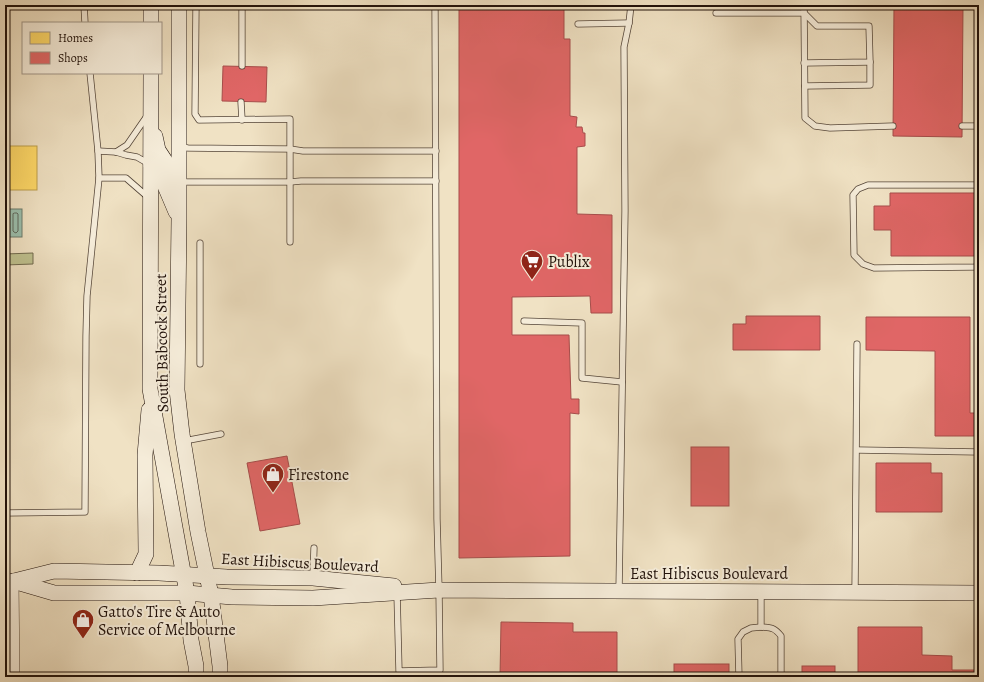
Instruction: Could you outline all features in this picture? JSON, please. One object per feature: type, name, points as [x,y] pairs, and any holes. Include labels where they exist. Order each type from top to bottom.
[{"type":"main road","points":[[151,5],[151,22]]},
{"type":"main road","name":"South Babcock Street","points":[[179,5],[177,390],[183,441],[198,532],[211,595],[220,666],[220,677]]},
{"type":"main road","name":"South Babcock Street","points":[[151,74],[150,389],[187,594],[196,677]]},
{"type":"main road","points":[[151,112],[158,150],[179,182]]},
{"type":"main road","points":[[151,165],[162,179],[179,218]]},
{"type":"main road","points":[[137,573],[146,554],[145,455],[150,389]]},
{"type":"main road","name":"East Hibiscus Boulevard","points":[[9,581],[54,571],[183,574],[227,577],[313,578],[439,590]]},
{"type":"main road","name":"East Hibiscus Boulevard","points":[[9,581],[54,593],[187,594],[232,597],[313,598],[439,590],[978,593]]},
{"type":"street","points":[[9,581],[14,677]]},
{"type":"lane","points":[[84,5],[85,22]]},
{"type":"lane","points":[[196,5],[195,114],[199,120],[290,119],[290,242]]},
{"type":"lane","points":[[242,5],[242,66]]},
{"type":"lane","points":[[398,592],[399,670],[440,670],[437,512],[435,5]]},
{"type":"lane","points":[[619,591],[625,211],[624,48],[631,5]]},
{"type":"lane","points":[[804,5],[805,118],[815,126],[830,128],[894,126]]},
{"type":"lane","points":[[716,13],[804,13],[817,26],[869,26],[870,85],[805,86]]},
{"type":"lane","points":[[578,24],[629,23]]},
{"type":"lane","points":[[804,63],[870,62]]},
{"type":"lane","points":[[5,513],[85,512],[87,296],[99,178],[98,151],[90,74]]},
{"type":"lane","points":[[241,102],[242,120]]},
{"type":"lane","points":[[116,152],[127,145],[151,112]]},
{"type":"lane","points":[[962,126],[979,126]]},
{"type":"lane","points":[[179,146],[188,148],[290,149],[303,151],[436,151]]},
{"type":"lane","points":[[98,151],[116,152],[126,156],[137,157],[151,165]]},
{"type":"lane","points":[[99,178],[126,178],[150,199]]},
{"type":"lane","points":[[179,182],[436,181]]},
{"type":"lane","points":[[979,185],[868,186],[858,189],[853,196],[854,255],[863,264],[874,268],[975,267],[979,265]]},
{"type":"lane","points":[[200,243],[200,364]]},
{"type":"lane","points":[[524,321],[582,323],[582,378],[622,382]]},
{"type":"lane","points":[[856,592],[857,344]]},
{"type":"lane","points":[[183,441],[221,434]]},
{"type":"lane","points":[[856,450],[978,452],[978,593]]},
{"type":"lane","points":[[313,578],[314,548]]},
{"type":"lane","points":[[760,628],[761,592]]},
{"type":"lane","points":[[738,677],[738,639],[743,632],[751,628],[772,628],[781,636],[781,677]]},
{"type":"shaded area","points":[[33,253],[33,264],[5,265],[5,254]]},
{"type":"water","points":[[9,209],[22,209],[22,237],[9,237]]},
{"type":"building: Homes","points":[[5,146],[37,146],[37,190],[5,190]]},
{"type":"building: Shops","points":[[459,5],[564,5],[564,39],[570,39],[570,116],[577,117],[576,127],[582,127],[583,133],[585,133],[585,146],[577,147],[577,214],[612,215],[612,313],[591,313],[590,296],[512,297],[512,335],[569,335],[571,399],[579,399],[579,414],[570,413],[570,556],[459,558]]},
{"type":"building: Shops","points":[[894,5],[963,5],[962,137],[893,136]]},
{"type":"building: Shops","points":[[223,66],[267,67],[266,102],[222,101]]},
{"type":"building: Shops","points":[[890,193],[979,193],[979,256],[891,256],[891,230],[874,230],[874,206],[890,206]]},
{"type":"building: Shops","points":[[746,316],[820,316],[820,350],[733,350],[733,324],[746,324]]},
{"type":"building: Shops","points":[[866,317],[970,317],[970,413],[979,413],[979,436],[935,436],[935,351],[866,350]]},
{"type":"building: Shops","points":[[691,447],[729,447],[729,506],[691,506]]},
{"type":"building: Shops","name":"Firestone","points":[[287,456],[300,524],[260,531],[247,463]]},
{"type":"building: Shops","points":[[876,463],[931,463],[931,473],[942,473],[942,512],[876,512]]},
{"type":"building: Shops","points":[[501,622],[573,623],[573,632],[617,632],[617,677],[500,677]]},
{"type":"building: Shops","points":[[858,627],[922,627],[922,655],[952,656],[952,670],[979,670],[979,677],[918,677],[918,675],[858,674]]},
{"type":"building: Shops","points":[[674,664],[729,664],[729,677],[674,677]]},
{"type":"building: Shops","points":[[802,666],[835,666],[835,677],[802,677]]},
{"type":"place","name":"Publix","points":[[532,280]]},
{"type":"place","name":"Firestone","points":[[273,494]]},
{"type":"place","name":"Gatto's Tire & Auto Service of Melbourne","points":[[83,640]]}]
